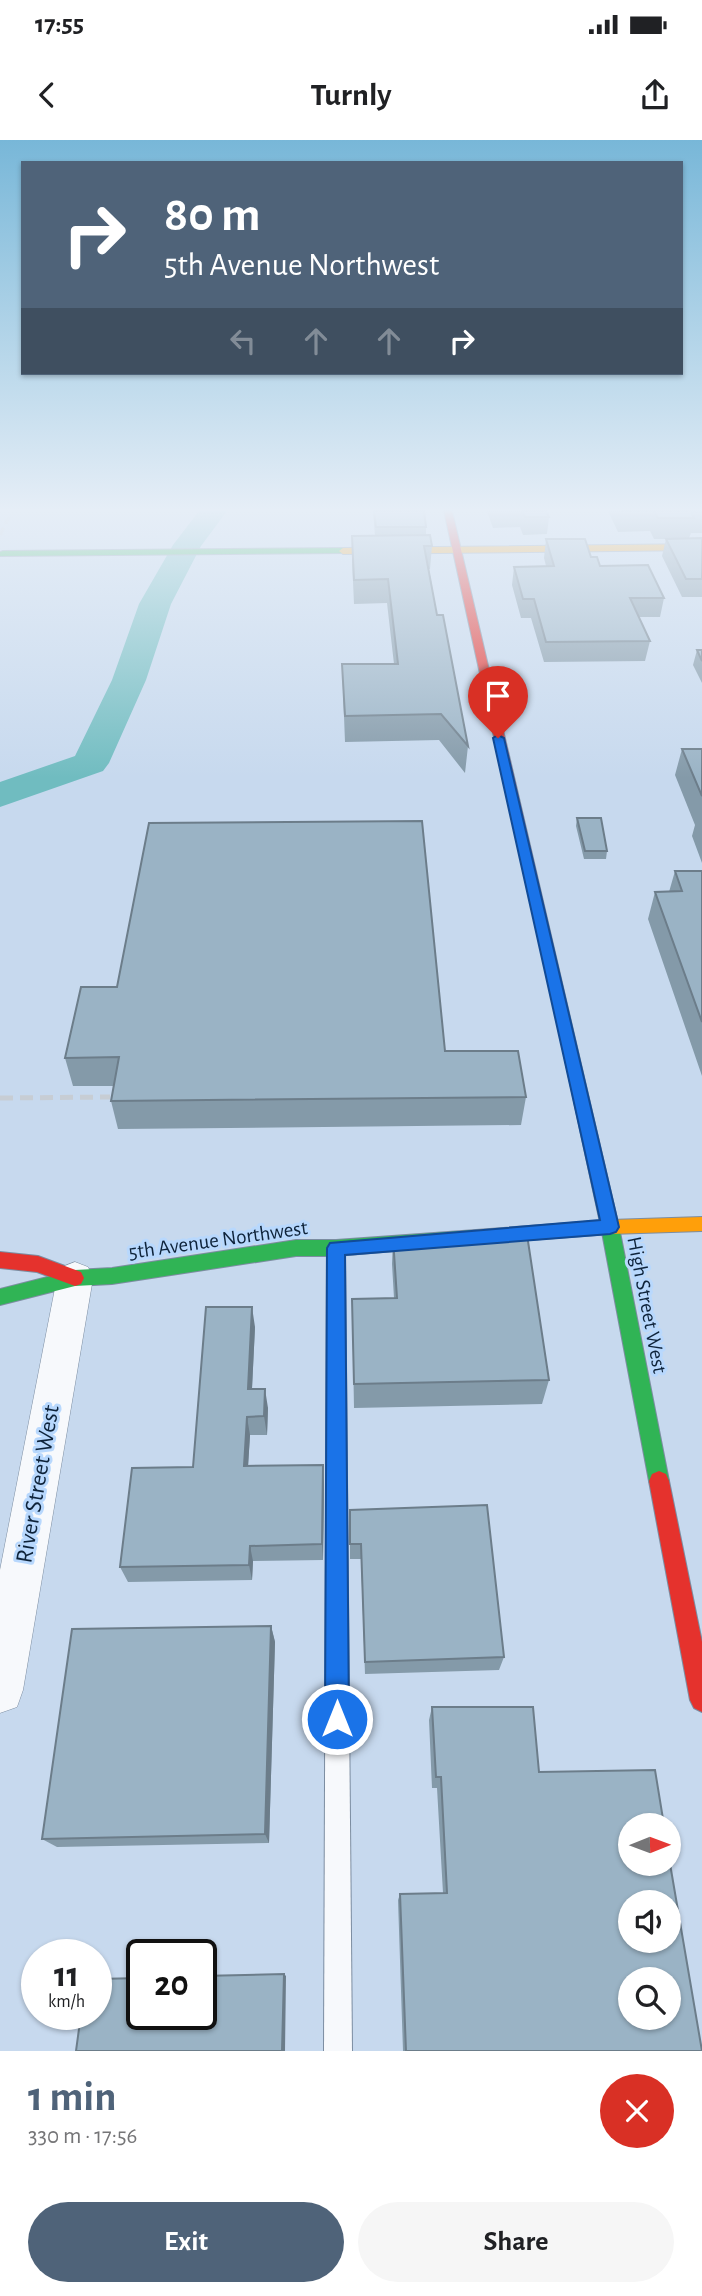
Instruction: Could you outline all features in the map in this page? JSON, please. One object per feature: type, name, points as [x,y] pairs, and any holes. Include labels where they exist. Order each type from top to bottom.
[{"type":"main road","name":"High Street West","points":[[467,600],[610,1227],[702,1700]]},
{"type":"main road","name":"5th Avenue Northwest","points":[[0,1297],[75,1278],[111,1276],[296,1248],[336,1248],[610,1227],[702,1224]]},
{"type":"main road","name":"5th Avenue Northwest","points":[[0,1260],[20,1259],[40,1263],[75,1278]]},
{"type":"street","name":"River Street West","points":[[0,1690],[75,1278]]},
{"type":"lane","points":[[336,1248],[338,2051]]},
{"type":"building","points":[[390,600],[434,600],[437,615],[443,615],[468,746],[441,714],[345,716],[342,664],[398,664]]},
{"type":"building","points":[[534,600],[631,600],[650,641],[546,642]]},
{"type":"building","points":[[682,749],[702,749],[702,796]]},
{"type":"building","points":[[577,818],[601,818],[607,851],[585,851]]},
{"type":"building","points":[[422,821],[445,1051],[518,1051],[526,1097],[111,1101],[119,1057],[65,1058],[81,987],[117,987],[149,823]]},
{"type":"building","points":[[675,871],[702,871],[702,1022],[655,892],[682,891]]},
{"type":"building","points":[[526,1228],[549,1380],[354,1384],[352,1299],[397,1298],[393,1238]]},
{"type":"building","points":[[206,1307],[252,1307],[248,1389],[265,1389],[264,1416],[247,1417],[244,1466],[323,1465],[322,1544],[250,1546],[249,1565],[120,1567],[132,1468],[193,1467]]},
{"type":"building","points":[[487,1505],[504,1657],[365,1662],[361,1544],[350,1544],[350,1510]]},
{"type":"building","points":[[271,1626],[265,1834],[42,1839],[72,1629]]},
{"type":"building","points":[[432,1707],[533,1707],[539,1772],[655,1770],[662,1813],[618,1813],[618,1876],[672,1876],[674,1890],[618,1890],[618,1953],[681,1953],[681,1928],[702,2051],[406,2051],[400,1894],[447,1893],[441,1777],[436,1777]]},
{"type":"building","points":[[284,1974],[282,2051],[76,2051],[79,2030],[112,2030],[112,1979],[126,1978],[126,2030],[217,2030],[217,1976]]},
{"type":"waterway","points":[[0,795],[90,763],[129,680],[157,600]]},
{"type":"railway","points":[[0,1098],[110,1097]]},
{"type":"traffic: fast","points":[[562,1013],[610,1227],[659,1481]]},
{"type":"traffic: fast","points":[[0,1297],[75,1278],[112,1276],[296,1248],[336,1248],[476,1237]]},
{"type":"traffic: slow","points":[[476,1237],[610,1227],[702,1224]]},
{"type":"traffic: jam","points":[[468,600],[562,1013]]},
{"type":"traffic: jam","points":[[0,1260],[38,1264],[75,1278]]},
{"type":"traffic: jam","points":[[659,1481],[702,1700]]},
{"type":"route","points":[[337,1719],[336,1248],[610,1227],[498,738]]}]
